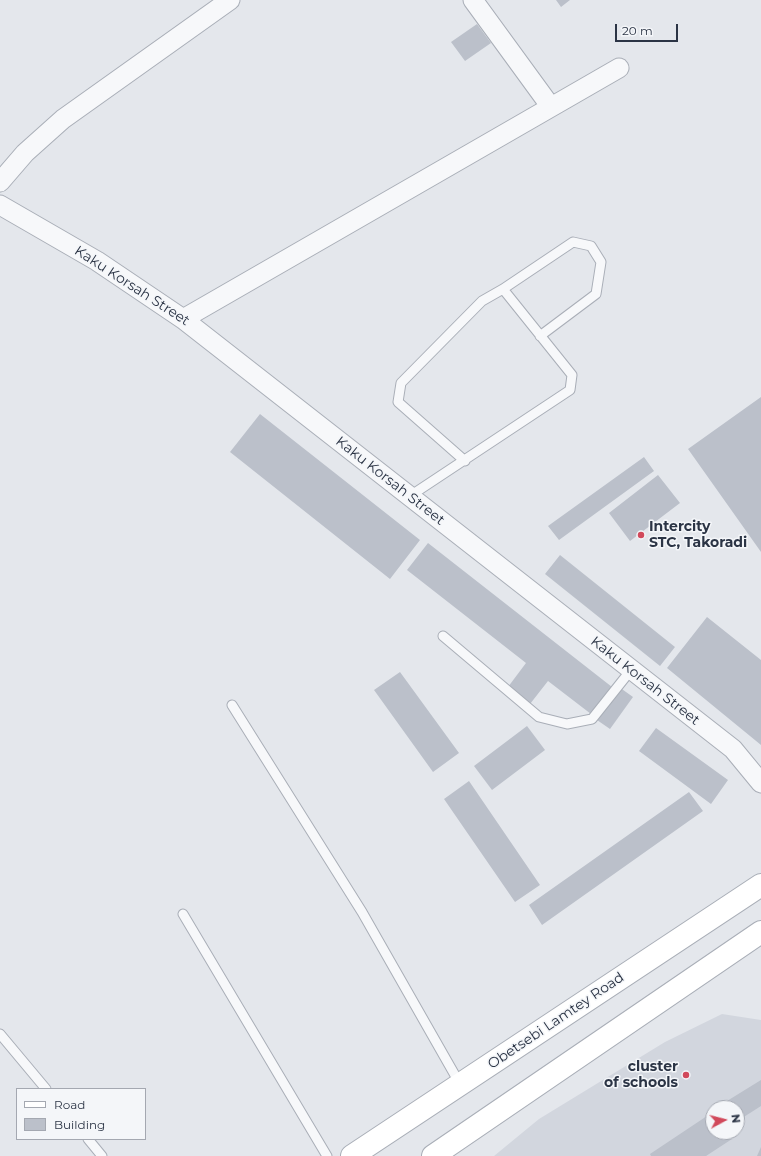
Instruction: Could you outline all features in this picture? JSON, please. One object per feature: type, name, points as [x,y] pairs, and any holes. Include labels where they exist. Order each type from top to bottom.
[{"type":"main road","name":"Obetsebi Lamtey Road","points":[[352,1156],[761,885]]},
{"type":"main road","points":[[433,1156],[761,932]]},
{"type":"street","points":[[0,182],[25,153],[63,119],[230,0]]},
{"type":"street","points":[[473,0],[551,107]]},
{"type":"street","points":[[183,319],[619,68]]},
{"type":"street","name":"Kaku Korsah Street","points":[[0,205],[97,261],[183,319],[733,749],[761,783]]},
{"type":"lane","points":[[465,461],[398,402],[401,383],[482,301],[573,242],[591,246],[601,262],[596,294],[540,336]]},
{"type":"lane","points":[[410,496],[570,390],[572,375],[503,288]]},
{"type":"lane","points":[[444,636],[538,717],[567,724],[592,718],[631,670]]},
{"type":"lane","points":[[232,705],[362,912],[460,1084]]},
{"type":"lane","points":[[183,914],[327,1156]]},
{"type":"lane","points":[[0,1034],[45,1088]]},
{"type":"lane","points":[[89,1140],[102,1156]]},
{"type":"shaded area","name":"cluster of schools","points":[[722,1014],[761,1020],[761,1156],[494,1156],[539,1119],[665,1042]]},
{"type":"building","points":[[556,0],[570,0],[561,7]]},
{"type":"building","points":[[477,24],[491,43],[465,61],[451,42]]},
{"type":"building","points":[[761,397],[761,552],[688,449]]},
{"type":"building","points":[[260,414],[420,540],[390,579],[230,452]]},
{"type":"building","points":[[644,457],[654,471],[559,540],[548,526]]},
{"type":"building","points":[[658,475],[680,503],[630,541],[609,513]]},
{"type":"building","points":[[428,543],[612,687],[591,714],[548,681],[530,704],[508,687],[526,663],[407,570]]},
{"type":"building","points":[[560,555],[675,647],[660,666],[545,574]]},
{"type":"building","points":[[707,617],[761,660],[761,745],[667,668]]},
{"type":"building","points":[[400,672],[459,753],[433,772],[374,690]]},
{"type":"building","points":[[619,687],[633,697],[610,729],[597,720]]},
{"type":"building","points":[[527,726],[545,750],[492,790],[474,766]]},
{"type":"building","points":[[656,728],[728,780],[711,804],[639,751]]},
{"type":"building","points":[[469,781],[540,885],[515,902],[444,799]]},
{"type":"building","points":[[689,792],[703,811],[542,925],[529,905]]},
{"type":"building","points":[[761,1080],[761,1106],[745,1116],[745,1100],[729,1100]]},
{"type":"building","points":[[705,1117],[705,1140],[730,1140],[706,1156],[651,1156],[650,1154]]},
{"type":"building","points":[[761,1147],[761,1156],[757,1156]]},
{"type":"place","name":"Intercity STC, Takoradi","points":[[641,535]]},
{"type":"place","name":"cluster of schools","points":[[686,1075]]}]
